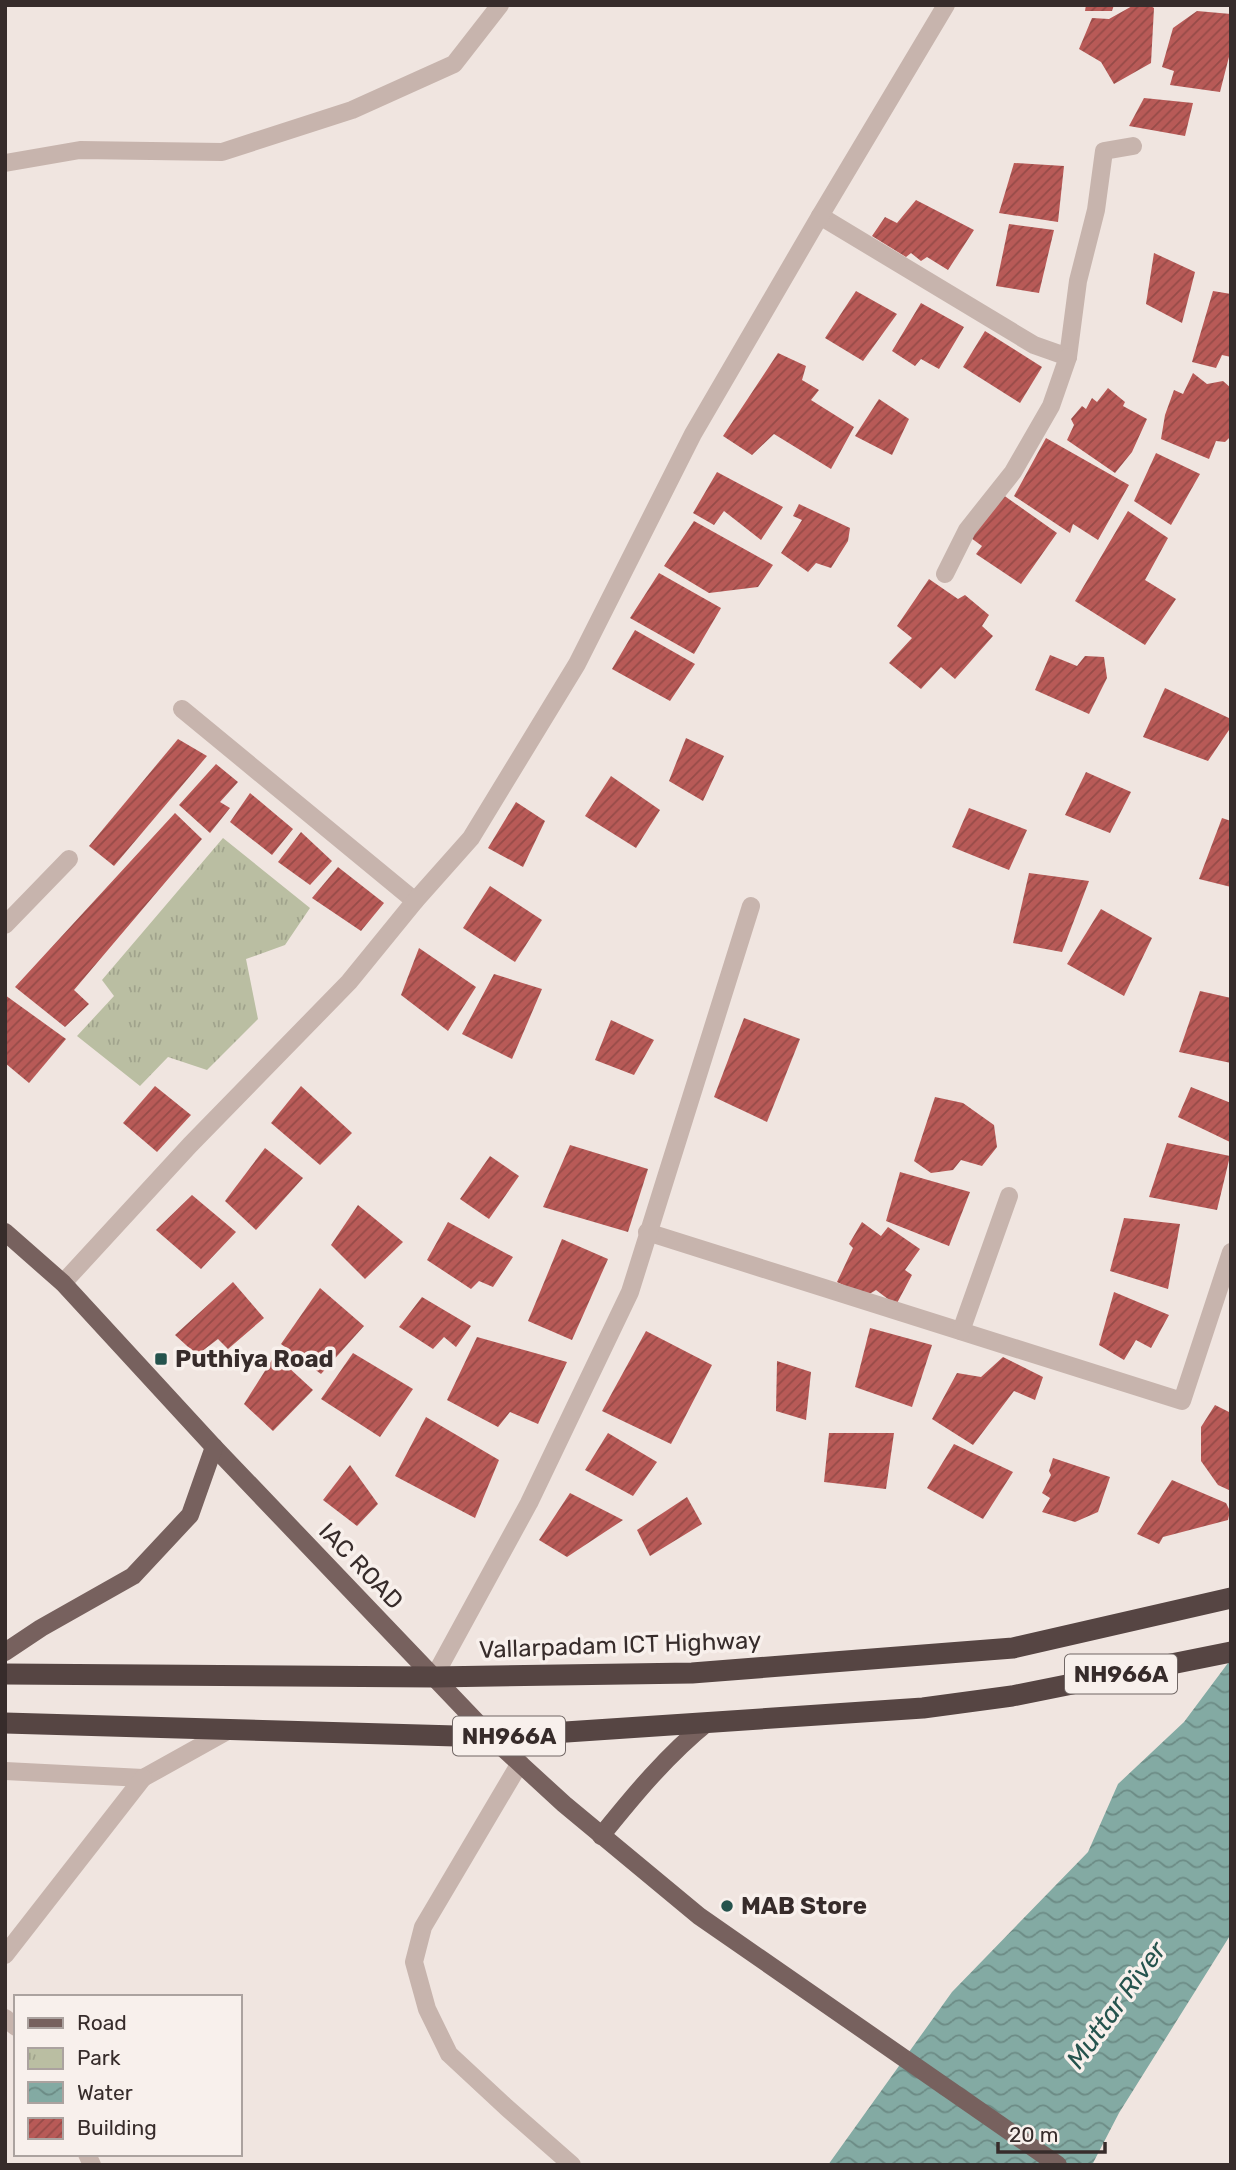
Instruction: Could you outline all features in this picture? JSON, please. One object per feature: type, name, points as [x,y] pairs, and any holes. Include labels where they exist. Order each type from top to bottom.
[{"type":"highway","name":"Vallarpadam ICT Highway","points":[[5,1674],[435,1677],[692,1673],[1013,1648],[1231,1598]]},
{"type":"highway","name":"NH966A","points":[[5,1723],[491,1737],[923,1708],[1012,1696],[1231,1652]]},
{"type":"main road","name":"IAC ROAD","points":[[5,1232],[63,1283],[214,1447],[491,1737],[601,1836],[699,1916],[1058,2165]]},
{"type":"main road","points":[[5,1652],[41,1628],[134,1576],[190,1515],[214,1447]]},
{"type":"main road","points":[[601,1836],[635,1793],[682,1742],[708,1722]]},
{"type":"street","points":[[5,163],[80,150],[222,152],[352,110],[454,64],[500,5]]},
{"type":"street","points":[[63,1283],[190,1145],[349,982],[471,838],[578,664],[693,434],[946,5]]},
{"type":"street","points":[[945,574],[967,530],[1013,472],[1051,406],[1068,358],[1078,281],[1096,210],[1104,150],[1133,146]]},
{"type":"street","points":[[820,216],[1034,345],[1068,358]]},
{"type":"street","points":[[182,709],[415,901]]},
{"type":"street","points":[[5,925],[69,859]]},
{"type":"street","points":[[435,1677],[529,1503],[630,1292],[751,906]]},
{"type":"street","points":[[961,1331],[1009,1196]]},
{"type":"street","points":[[647,1232],[1182,1401],[1231,1252]]},
{"type":"street","points":[[5,1955],[143,1778],[231,1729]]},
{"type":"street","points":[[520,1763],[423,1927],[414,1962],[427,2009],[449,2054],[572,2165]]},
{"type":"street","points":[[5,1771],[143,1778]]},
{"type":"green space","points":[[223,838],[310,908],[285,945],[246,959],[258,1019],[207,1070],[168,1057],[140,1086],[77,1036],[114,996],[102,980]]},
{"type":"water","name":"Muttar River","points":[[1231,1659],[1231,1934],[1119,2113],[1092,2165],[828,2165],[952,1992],[1088,1852],[1118,1784],[1184,1722]]},
{"type":"building","points":[[1086,5],[1114,5],[1112,11],[1085,11]]},
{"type":"building","points":[[1134,5],[1149,5],[1154,8],[1151,63],[1114,84],[1101,62],[1079,49],[1092,18],[1109,19]]},
{"type":"building","points":[[1197,11],[1231,14],[1231,49],[1220,92],[1170,85],[1174,71],[1162,67],[1173,28]]},
{"type":"building","points":[[1144,98],[1193,103],[1185,136],[1129,126]]},
{"type":"building","points":[[1014,163],[1064,166],[1058,222],[999,213]]},
{"type":"building","points":[[916,200],[974,230],[948,270],[927,257],[921,261],[911,253],[906,257],[872,236],[885,217],[897,223]]},
{"type":"building","points":[[1009,224],[1054,230],[1039,293],[996,286]]},
{"type":"building","points":[[1154,253],[1195,272],[1182,323],[1146,304]]},
{"type":"building","points":[[856,291],[897,314],[863,361],[825,338]]},
{"type":"building","points":[[1213,291],[1231,294],[1231,357],[1222,355],[1216,368],[1192,362]]},
{"type":"building","points":[[921,303],[964,327],[939,369],[921,359],[915,366],[892,351]]},
{"type":"building","points":[[985,331],[1042,367],[1020,403],[963,367]]},
{"type":"building","points":[[778,353],[806,366],[802,380],[819,390],[811,400],[854,427],[831,469],[774,434],[752,455],[723,436]]},
{"type":"building","points":[[1193,373],[1207,384],[1223,381],[1231,388],[1231,436],[1225,442],[1216,441],[1209,459],[1161,439],[1165,415],[1174,390],[1183,394]]},
{"type":"building","points":[[1108,388],[1125,402],[1123,406],[1147,419],[1132,452],[1115,473],[1067,440],[1074,425],[1071,419],[1082,406],[1086,409],[1092,398],[1097,402]]},
{"type":"building","points":[[879,399],[909,419],[892,455],[855,436]]},
{"type":"building","points":[[1046,438],[1129,485],[1098,540],[1073,524],[1070,533],[1014,496]]},
{"type":"building","points":[[1156,453],[1200,474],[1171,525],[1134,501]]},
{"type":"building","points":[[717,472],[783,507],[761,540],[724,511],[714,525],[693,513]]},
{"type":"building","points":[[999,492],[1057,533],[1021,584],[976,554],[982,546],[971,538]]},
{"type":"building","points":[[799,504],[850,528],[848,541],[831,568],[816,563],[808,572],[781,553],[802,520],[793,516]]},
{"type":"building","points":[[1128,511],[1168,538],[1145,580],[1176,599],[1145,645],[1075,601]]},
{"type":"building","points":[[694,521],[773,565],[758,587],[709,593],[664,566]]},
{"type":"building","points":[[659,573],[721,608],[694,654],[630,618]]},
{"type":"building","points":[[929,579],[958,599],[965,595],[989,615],[982,626],[993,636],[955,679],[941,667],[921,689],[889,663],[912,638],[897,626]]},
{"type":"building","points":[[635,630],[695,664],[670,701],[612,669]]},
{"type":"building","points":[[1050,655],[1077,666],[1085,656],[1104,657],[1107,678],[1089,714],[1035,690]]},
{"type":"building","points":[[1165,688],[1231,719],[1231,727],[1208,761],[1143,737]]},
{"type":"building","points":[[686,738],[724,756],[703,801],[669,781]]},
{"type":"building","points":[[178,739],[207,756],[114,866],[89,846]]},
{"type":"building","points":[[216,764],[238,782],[220,802],[230,808],[210,833],[179,805]]},
{"type":"building","points":[[1086,772],[1131,792],[1110,833],[1065,815]]},
{"type":"building","points":[[611,776],[660,810],[636,848],[585,816]]},
{"type":"building","points":[[250,793],[293,829],[272,855],[230,822]]},
{"type":"building","points":[[516,802],[545,821],[523,867],[488,848]]},
{"type":"building","points":[[969,808],[1027,830],[1009,870],[952,847]]},
{"type":"building","points":[[175,813],[202,839],[74,990],[89,1004],[65,1027],[15,987]]},
{"type":"building","points":[[1222,818],[1231,821],[1231,887],[1199,879]]},
{"type":"building","points":[[301,832],[332,861],[310,885],[278,862]]},
{"type":"building","points":[[338,867],[384,903],[361,931],[312,898]]},
{"type":"building","points":[[1029,873],[1089,881],[1062,952],[1013,943]]},
{"type":"building","points":[[490,886],[542,920],[515,962],[463,928]]},
{"type":"building","points":[[1101,909],[1152,938],[1124,996],[1067,964]]},
{"type":"building","points":[[419,948],[476,987],[448,1031],[401,995]]},
{"type":"building","points":[[494,974],[542,989],[512,1059],[462,1034]]},
{"type":"building","points":[[1200,991],[1231,998],[1231,1063],[1179,1052]]},
{"type":"building","points":[[5,995],[66,1039],[29,1083],[5,1063]]},
{"type":"building","points":[[744,1018],[800,1039],[767,1122],[714,1097]]},
{"type":"building","points":[[611,1020],[654,1040],[634,1075],[595,1060]]},
{"type":"building","points":[[155,1086],[191,1115],[157,1152],[123,1123]]},
{"type":"building","points":[[301,1086],[352,1133],[320,1165],[271,1123]]},
{"type":"building","points":[[1191,1087],[1231,1103],[1230,1142],[1178,1117]]},
{"type":"building","points":[[935,1097],[963,1103],[994,1125],[997,1147],[982,1166],[961,1160],[953,1170],[931,1173],[914,1161]]},
{"type":"building","points":[[1167,1143],[1230,1156],[1217,1210],[1149,1197]]},
{"type":"building","points":[[570,1145],[648,1169],[628,1232],[543,1207]]},
{"type":"building","points":[[265,1148],[303,1178],[256,1230],[225,1201]]},
{"type":"building","points":[[490,1156],[519,1176],[489,1219],[460,1199]]},
{"type":"building","points":[[900,1172],[970,1192],[949,1246],[886,1221]]},
{"type":"building","points":[[192,1195],[236,1232],[201,1269],[156,1230]]},
{"type":"building","points":[[358,1205],[403,1242],[365,1279],[331,1245]]},
{"type":"building","points":[[1124,1218],[1180,1224],[1168,1289],[1110,1271]]},
{"type":"building","points":[[448,1222],[513,1257],[493,1287],[479,1281],[471,1289],[427,1260]]},
{"type":"building","points":[[862,1222],[881,1236],[888,1227],[920,1249],[905,1270],[912,1275],[896,1305],[876,1290],[866,1296],[837,1282],[853,1248],[849,1244]]},
{"type":"building","points":[[562,1239],[608,1259],[572,1340],[528,1321]]},
{"type":"building","points":[[233,1282],[264,1318],[228,1349],[218,1339],[197,1355],[175,1335]]},
{"type":"building","points":[[320,1288],[364,1326],[321,1374],[281,1344]]},
{"type":"building","points":[[1114,1292],[1169,1315],[1151,1348],[1136,1340],[1124,1360],[1099,1345]]},
{"type":"building","points":[[422,1297],[471,1326],[456,1347],[444,1337],[433,1349],[399,1327]]},
{"type":"building","points":[[870,1328],[932,1345],[912,1407],[855,1387]]},
{"type":"building","points":[[646,1331],[712,1365],[671,1444],[602,1411]]},
{"type":"building","points":[[477,1337],[567,1362],[538,1424],[510,1412],[498,1427],[447,1400]]},
{"type":"building","points":[[353,1353],[413,1389],[380,1437],[321,1399]]},
{"type":"building","points":[[275,1355],[313,1390],[273,1431],[244,1404]]},
{"type":"building","points":[[1003,1357],[1043,1377],[1035,1400],[1014,1391],[973,1445],[932,1419],[957,1373],[981,1377]]},
{"type":"building","points":[[777,1361],[811,1372],[806,1420],[776,1411]]},
{"type":"building","points":[[1215,1405],[1231,1413],[1231,1491],[1218,1485],[1201,1461],[1201,1427]]},
{"type":"building","points":[[426,1417],[499,1460],[475,1518],[395,1476]]},
{"type":"building","points":[[608,1433],[657,1462],[633,1496],[585,1470]]},
{"type":"building","points":[[829,1433],[894,1433],[886,1489],[824,1482]]},
{"type":"building","points":[[954,1444],[1013,1472],[983,1519],[927,1488]]},
{"type":"building","points":[[1053,1458],[1110,1477],[1098,1512],[1075,1522],[1042,1512],[1050,1498],[1042,1493],[1051,1475],[1049,1471]]},
{"type":"building","points":[[350,1465],[378,1504],[357,1526],[323,1500]]},
{"type":"building","points":[[1172,1480],[1226,1503],[1230,1511],[1228,1520],[1163,1537],[1159,1544],[1137,1534]]},
{"type":"building","points":[[570,1493],[623,1520],[567,1557],[539,1540]]},
{"type":"building","points":[[687,1497],[702,1524],[650,1556],[637,1530]]},
{"type":"place","name":"Puthiya Road","points":[[161,1359]]},
{"type":"place","name":"MAB Store","points":[[727,1906]]}]
